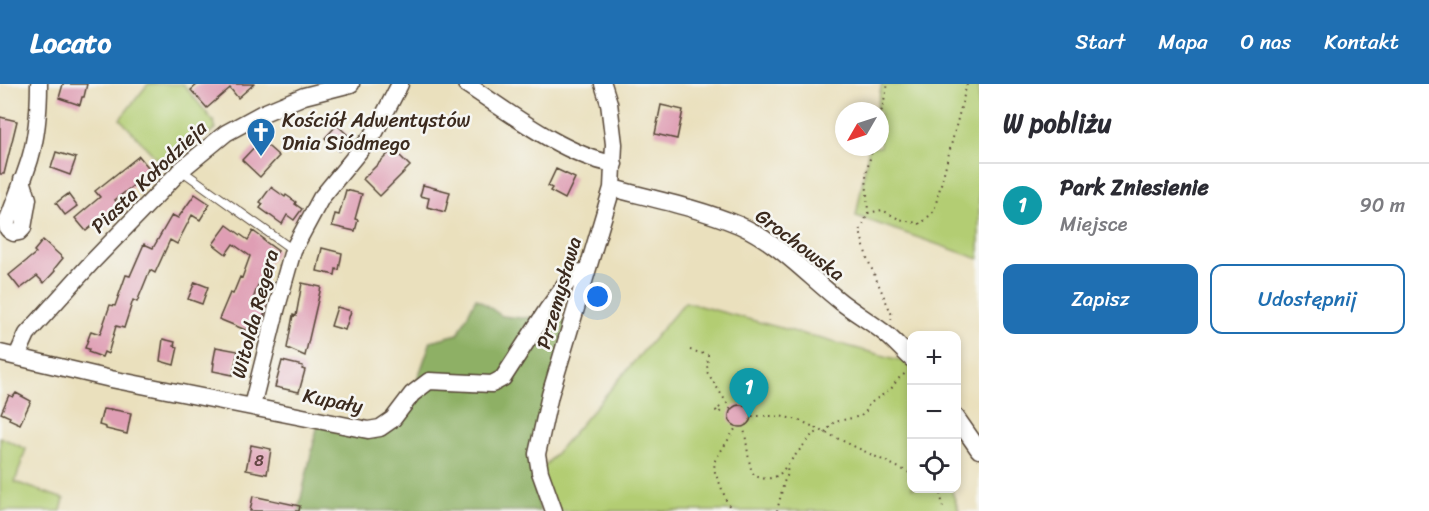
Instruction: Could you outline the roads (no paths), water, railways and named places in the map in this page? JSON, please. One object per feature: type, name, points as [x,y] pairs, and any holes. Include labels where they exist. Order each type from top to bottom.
[{"type":"street","points":[[22,180],[30,158],[39,109],[39,84]]},
{"type":"street","name":"Piasta Kołodzieja","points":[[17,356],[27,334],[92,262],[181,170],[226,133],[261,114],[304,96],[351,84]]},
{"type":"street","name":"Witolda Regera","points":[[252,406],[293,250],[321,198],[375,132],[400,84]]},
{"type":"street","points":[[466,84],[535,130],[597,162],[614,164]]},
{"type":"street","name":"Przemysława","points":[[554,511],[540,472],[537,454],[550,395],[612,188],[614,144],[609,102],[603,84]]},
{"type":"street","name":"Grochowska","points":[[612,188],[716,217],[760,236],[795,262],[840,301],[884,332],[907,354]]},
{"type":"street","name":"Kupały","points":[[0,353],[111,379],[368,429],[380,428],[393,419],[412,394],[429,381],[492,384],[503,378],[547,310],[575,272],[586,273]]},
{"type":"street","points":[[961,423],[979,450]]},
{"type":"lane","points":[[181,170],[293,250]]},
{"type":"place","name":"Kościół Adwentystów Dnia Siódmego","points":[[261,158]]},
{"type":"place","name":"Park Zniesienie","points":[[749,418]]}]
